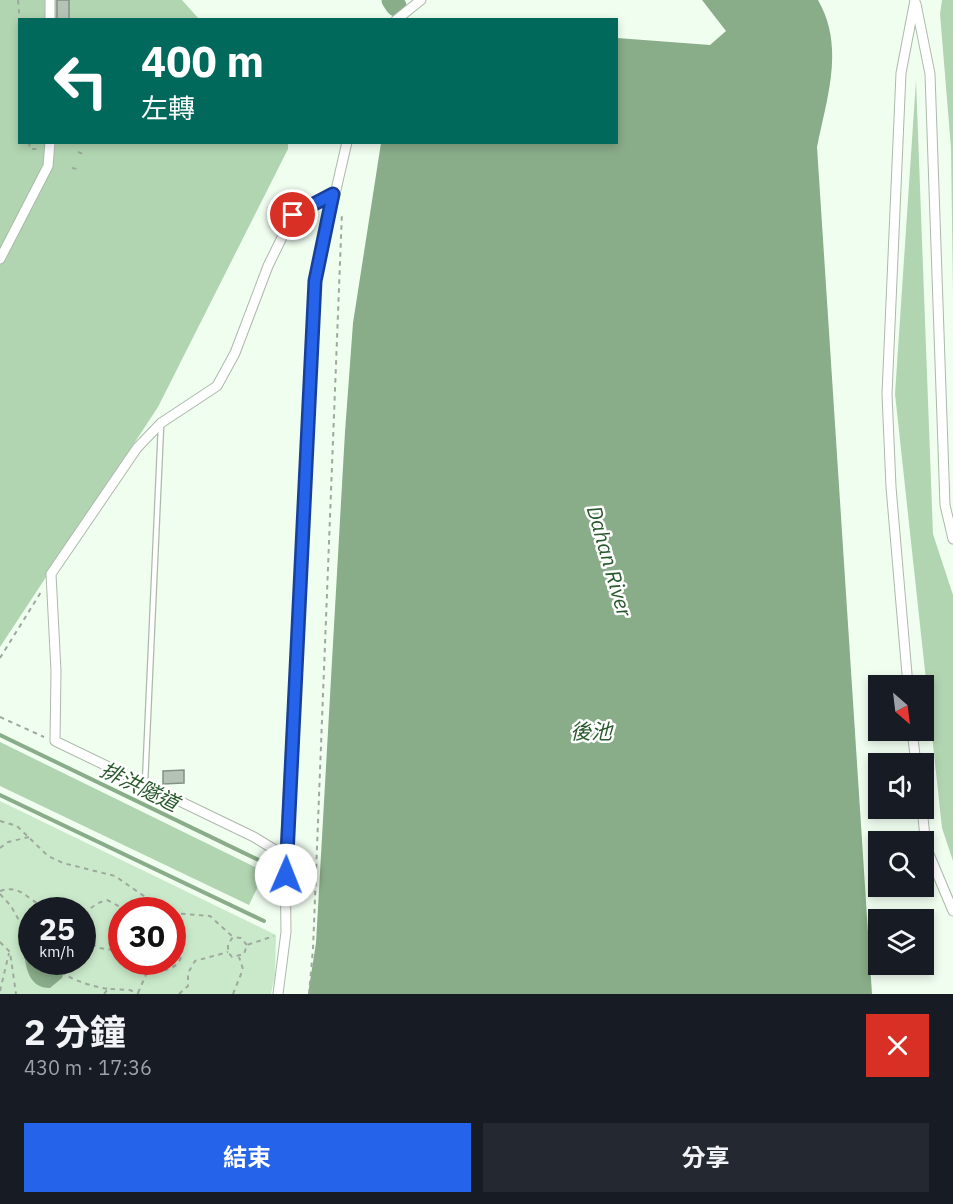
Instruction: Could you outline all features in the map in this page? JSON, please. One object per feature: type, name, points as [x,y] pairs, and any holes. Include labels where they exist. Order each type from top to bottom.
[{"type":"street","points":[[50,0],[51,18]]},
{"type":"street","points":[[398,18],[421,0]]},
{"type":"street","points":[[915,0],[930,74],[945,505],[953,539]]},
{"type":"street","points":[[907,675],[891,487],[887,394],[901,73],[915,0]]},
{"type":"street","points":[[278,994],[286,932],[285,856],[315,281],[333,194],[346,144]]},
{"type":"street","points":[[0,259],[48,166],[49,146]]},
{"type":"street","points":[[285,856],[254,837],[55,741],[56,671],[51,574],[137,448],[161,423],[217,386],[235,353],[268,266],[293,215],[333,194]]},
{"type":"street","points":[[923,819],[926,847],[953,911]]},
{"type":"lane","points":[[145,786],[161,423]]},
{"type":"path","points":[[18,0],[20,18]]},
{"type":"path","points":[[29,144],[30,149],[49,146]]},
{"type":"path","points":[[78,152],[83,154]]},
{"type":"path","points":[[72,168],[77,169]]},
{"type":"path","points":[[309,994],[314,949],[341,276],[343,202],[333,194]]},
{"type":"path","points":[[0,658],[51,574]]},
{"type":"path","points":[[0,717],[55,741]]},
{"type":"path","points":[[0,821],[17,826],[48,856],[63,863],[115,876],[145,897]]},
{"type":"path","points":[[0,848],[8,842],[29,837]]},
{"type":"path","points":[[0,893],[15,890],[29,897]]},
{"type":"path","points":[[0,893],[18,920]]},
{"type":"path","points":[[186,914],[210,916],[233,937],[241,938],[247,945]]},
{"type":"path","points":[[247,945],[286,932]]},
{"type":"path","points":[[233,937],[228,944],[228,952],[232,957],[244,954],[247,945]]},
{"type":"path","points":[[0,942],[10,952],[16,994]]},
{"type":"path","points":[[0,991],[10,952]]},
{"type":"path","points":[[179,994],[188,986],[188,973],[195,961],[228,952]]},
{"type":"path","points":[[233,994],[243,969],[239,957]]},
{"type":"path","points":[[66,975],[97,987],[130,990],[139,994],[146,975]]},
{"type":"path","points":[[104,994],[108,989]]},
{"type":"shaded area","points":[[0,0],[182,0],[198,18],[18,18],[18,144],[288,144],[288,149],[158,407],[0,647]]},
{"type":"shaded area","points":[[942,0],[953,0],[953,293],[951,148],[940,14]]},
{"type":"shaded area","points":[[916,80],[933,534],[953,595],[953,861],[942,828],[933,741],[934,675],[925,675],[895,394]]},
{"type":"shaded area","points":[[0,742],[265,872],[249,905],[0,786]]},
{"type":"shaded area","points":[[0,801],[276,935],[275,975],[271,994],[0,994]]},
{"type":"water","name":"後池","points":[[702,0],[818,0],[831,36],[829,91],[817,147],[868,932],[868,975],[871,975],[872,994],[308,994],[316,943],[353,323],[381,144],[618,144],[618,38],[710,45],[726,31]]},
{"type":"water","points":[[30,975],[63,975],[50,988],[42,987],[32,980]]},
{"type":"building","points":[[57,0],[69,0],[69,18],[57,18]]},
{"type":"building","points":[[184,770],[184,783],[163,784],[163,771]]},
{"type":"waterway","name":"Dahan River","points":[[392,0],[396,6]]},
{"type":"waterway","name":"排洪隧道","points":[[0,735],[267,864]]},
{"type":"waterway","name":"排洪隧道","points":[[0,795],[264,921]]},
{"type":"route","points":[[286,875],[285,856],[315,281],[333,194],[293,215]]}]
